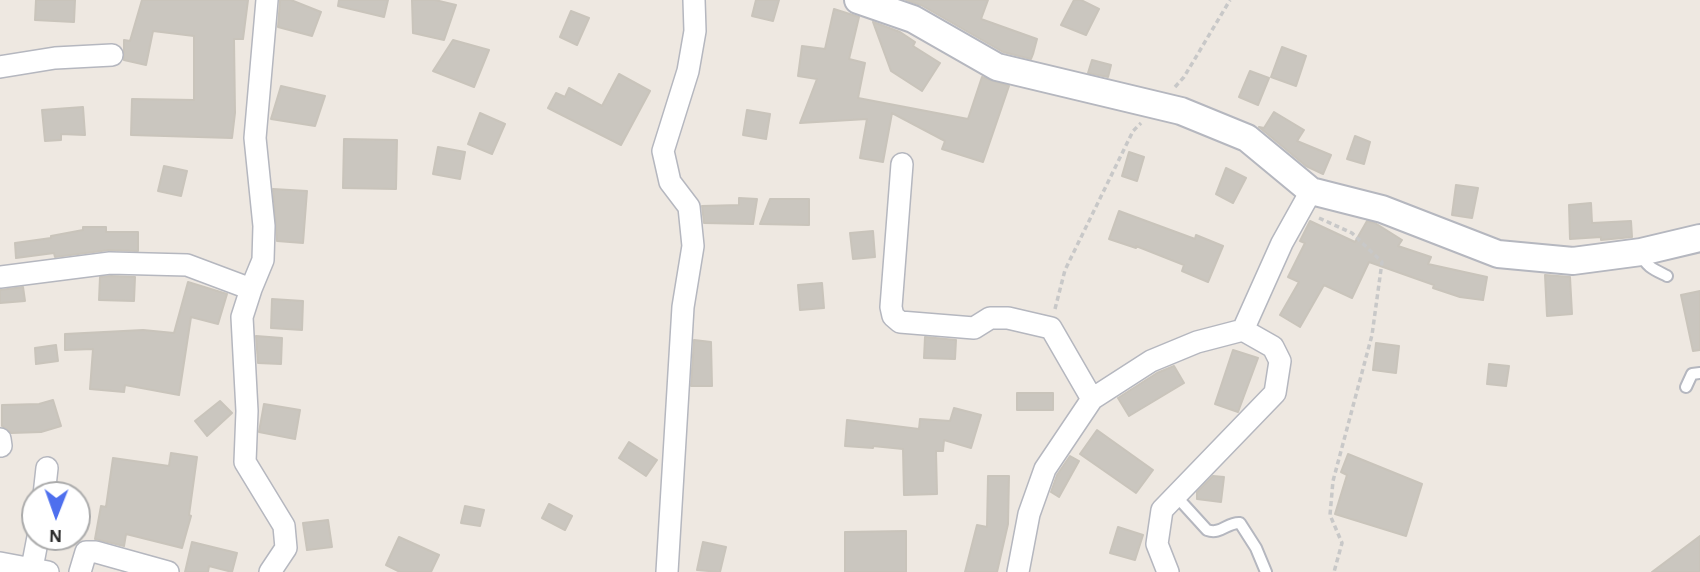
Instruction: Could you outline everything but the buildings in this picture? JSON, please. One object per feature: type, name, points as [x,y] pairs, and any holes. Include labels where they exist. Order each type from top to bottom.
[{"type":"street","points":[[267,0],[255,138],[264,226],[263,260],[242,317],[247,411],[245,462],[284,526],[286,548],[271,572]]},
{"type":"street","points":[[667,572],[682,307],[693,246],[689,207],[670,182],[663,151],[688,71],[695,31],[694,0]]},
{"type":"street","points":[[858,0],[913,19],[997,66],[1181,111],[1247,138],[1306,201],[1382,209],[1498,254],[1573,261],[1641,252],[1700,238]]},
{"type":"street","points":[[0,67],[55,58],[112,55]]},
{"type":"street","points":[[901,164],[891,307],[893,316],[900,322],[974,328],[990,318],[1008,318],[1051,328],[1092,399]]},
{"type":"street","points":[[1242,330],[1282,243],[1306,201]]},
{"type":"street","points":[[0,277],[110,263],[187,265],[251,289]]},
{"type":"street","points":[[1018,572],[1029,514],[1045,469],[1092,399],[1151,361],[1197,342],[1242,330],[1273,347],[1280,361],[1275,393],[1163,510],[1157,544],[1168,572]]},
{"type":"street","points":[[0,439],[1,446]]},
{"type":"street","points":[[46,481],[47,468]]},
{"type":"street","points":[[0,563],[40,570],[39,551]]},
{"type":"street","points":[[80,572],[86,552],[96,552],[168,572]]},
{"type":"lane","points":[[1641,252],[1644,262],[1667,276]]},
{"type":"lane","points":[[1686,387],[1692,374],[1700,373]]},
{"type":"lane","points":[[1176,496],[1207,530],[1220,531],[1233,522],[1240,523],[1256,548],[1266,572]]},
{"type":"path","points":[[1051,328],[1065,270],[1133,131],[1184,77],[1230,0]]},
{"type":"path","points":[[1306,201],[1352,233],[1382,262],[1372,335],[1333,481],[1330,514],[1342,544],[1334,572]]}]
